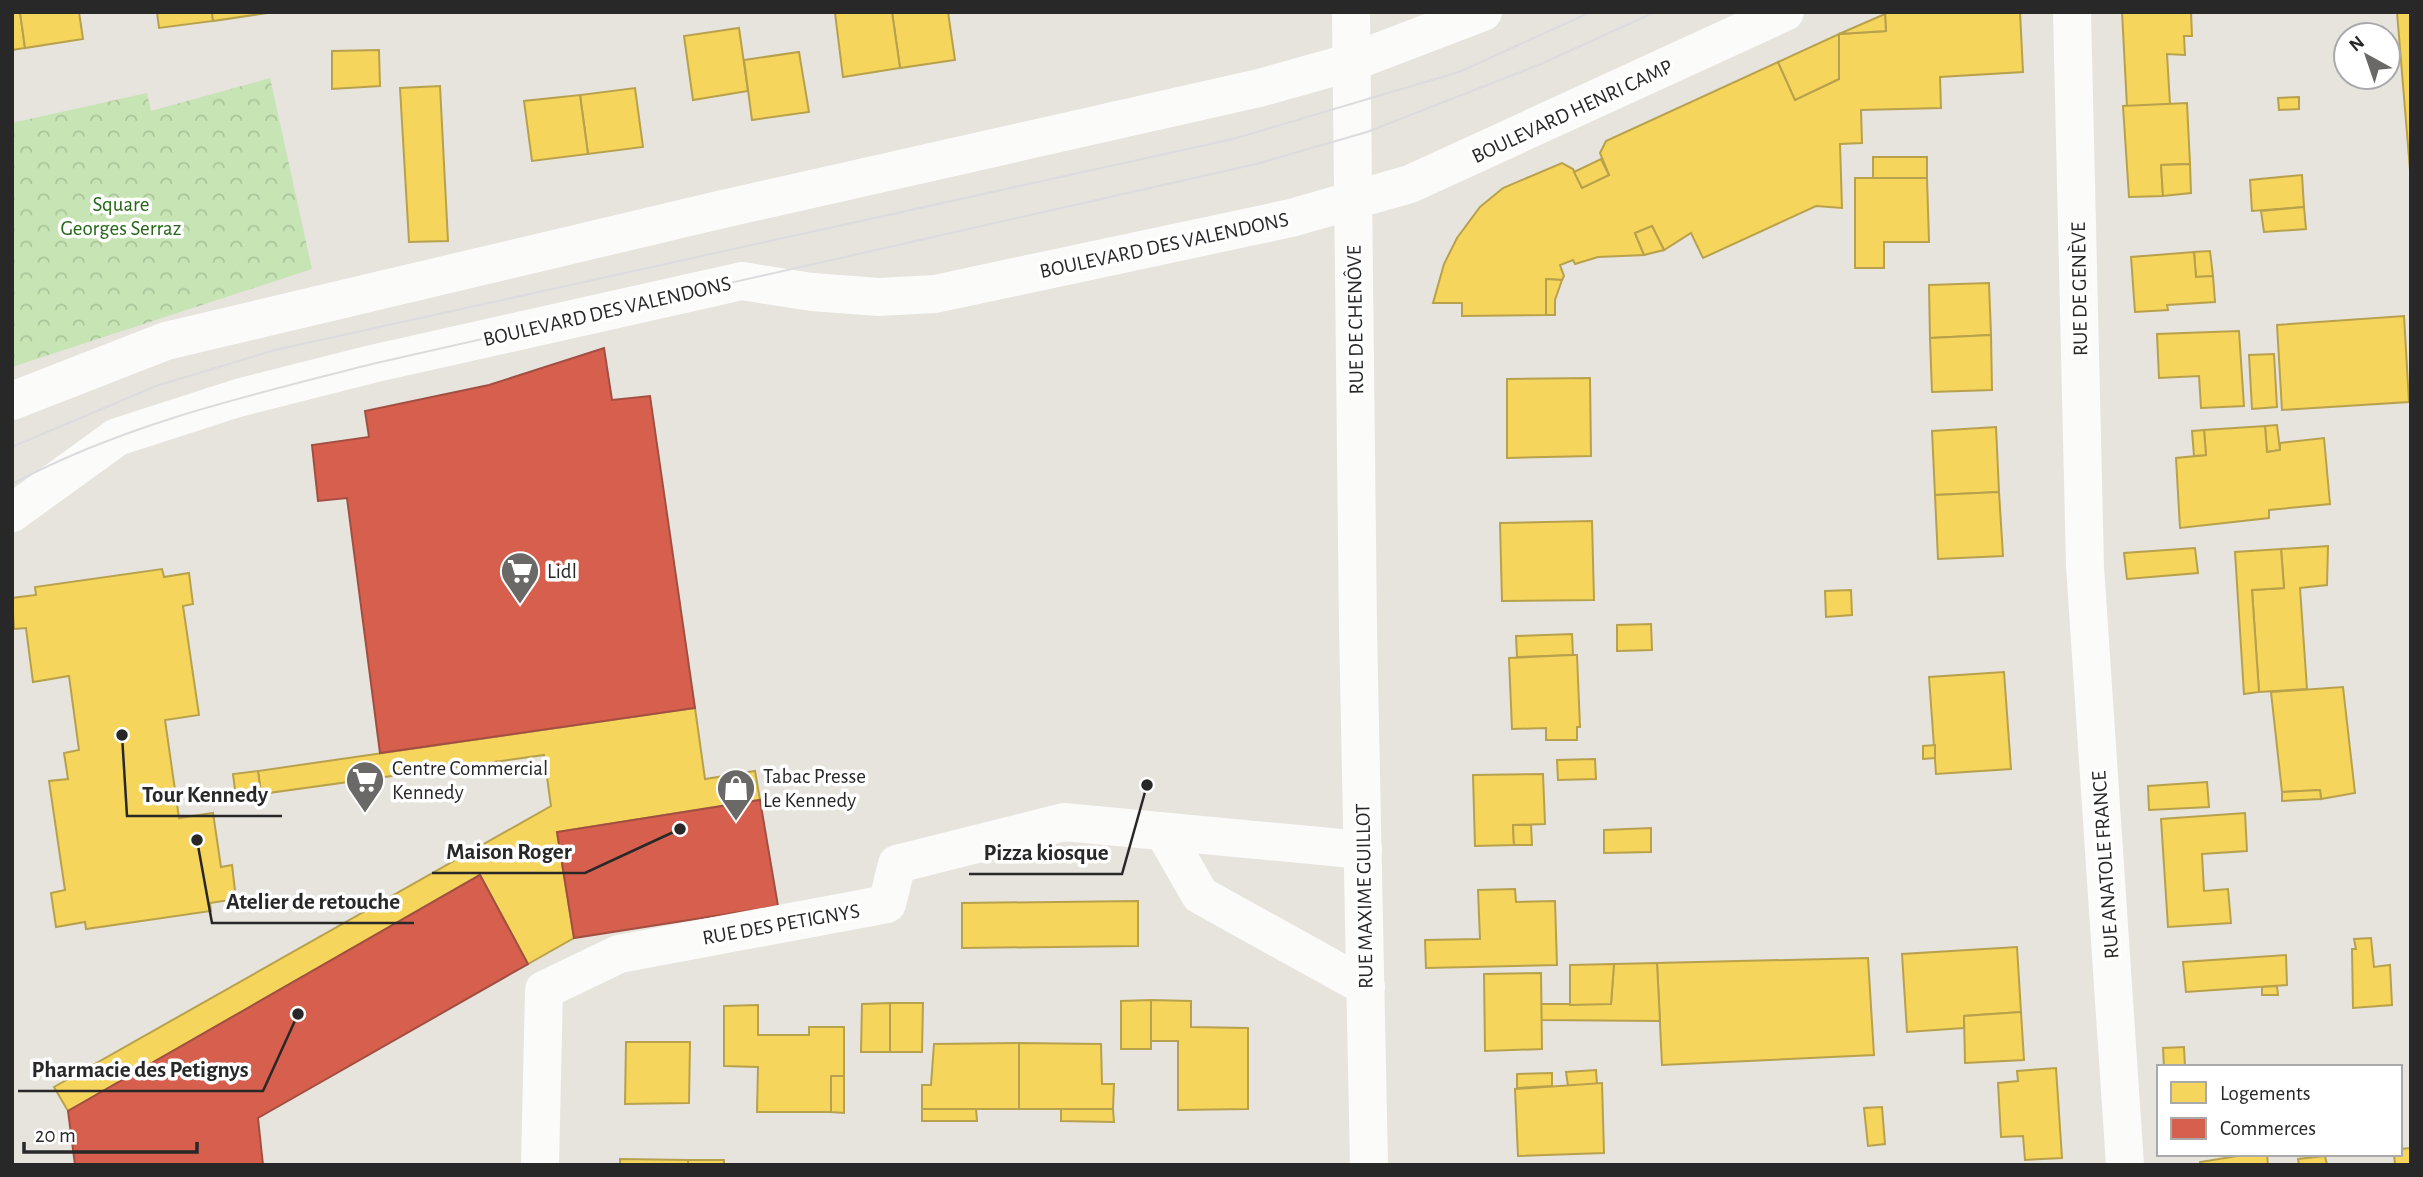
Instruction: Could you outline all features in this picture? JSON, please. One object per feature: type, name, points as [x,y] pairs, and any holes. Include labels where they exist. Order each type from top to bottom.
[{"type":"street","name":"RUE DE CHENÔVE","points":[[1351,12],[1358,628]]},
{"type":"street","points":[[12,401],[166,341],[710,212],[1232,95],[1352,62],[1483,12]]},
{"type":"street","name":"BOULEVARD HENRI CAMP","points":[[1354,202],[1462,162],[1786,12]]},
{"type":"street","name":"RUE DE GENÈVE","points":[[2073,12],[2085,566]]},
{"type":"street","name":"BOULEVARD DES VALENDONS","points":[[12,513],[117,437],[238,398],[372,364],[742,281],[879,297],[935,294],[1291,218],[1354,202]]},
{"type":"street","name":"RUE ANATOLE FRANCE","points":[[2085,566],[2125,1165]]},
{"type":"street","name":"RUE MAXIME GUILLOT","points":[[1358,628],[1369,1165]]},
{"type":"street","name":"RUE DES PETIGNYS","points":[[540,1165],[544,990],[619,954],[887,904],[897,863],[1064,822],[1363,850]]},
{"type":"street","points":[[1164,832],[1200,895],[1366,987]]},
{"type":"green space","name":"Square Georges Serraz","points":[[270,78],[312,269],[12,367],[12,123],[147,93],[151,111]]},
{"type":"building: Logements","points":[[12,12],[20,12],[25,48],[12,50]]},
{"type":"building: Logements","points":[[20,12],[79,12],[83,39],[25,48]]},
{"type":"building: Logements","points":[[157,12],[212,12],[213,21],[159,28]]},
{"type":"building: Logements","points":[[212,12],[266,12],[267,13],[213,21]]},
{"type":"building: Logements","points":[[892,12],[948,12],[955,60],[900,68]]},
{"type":"building: Logements","points":[[892,12],[900,68],[843,77],[835,13]]},
{"type":"building: Logements","points":[[2020,12],[2023,72],[1940,77],[1941,108],[1861,110],[1862,143],[1840,144],[1842,208],[1816,206],[1703,258],[1691,233],[1664,250],[1652,226],[1635,233],[1644,255],[1598,257],[1575,264],[1573,260],[1560,265],[1564,276],[1562,280],[1546,279],[1546,315],[1462,316],[1462,303],[1433,303],[1444,264],[1457,238],[1480,207],[1503,188],[1562,163],[1573,169],[1582,188],[1609,175],[1600,153],[1606,141],[1778,62],[1795,100],[1839,79],[1839,34],[1886,31],[1885,14]]},
{"type":"building: Logements","points":[[2122,12],[2191,12],[2192,36],[2184,36],[2185,55],[2167,54],[2170,104],[2127,107]]},
{"type":"building: Logements","points":[[2397,12],[2411,12],[2411,182],[2402,73],[2402,21],[2398,21]]},
{"type":"building: Logements","points":[[1885,14],[1886,31],[1839,34]]},
{"type":"building: Logements","points":[[739,28],[748,91],[693,100],[684,36]]},
{"type":"building: Logements","points":[[1839,34],[1839,79],[1795,100],[1778,62]]},
{"type":"building: Logements","points":[[379,50],[380,86],[332,89],[332,51]]},
{"type":"building: Logements","points":[[799,52],[809,112],[752,120],[744,60]]},
{"type":"building: Logements","points":[[440,86],[448,241],[409,242],[400,88]]},
{"type":"building: Logements","points":[[635,88],[643,147],[588,154],[580,95]]},
{"type":"building: Logements","points":[[580,95],[588,154],[532,161],[524,101]]},
{"type":"building: Logements","points":[[2299,97],[2299,109],[2279,110],[2278,98]]},
{"type":"building: Logements","points":[[2187,103],[2190,164],[2161,165],[2163,196],[2129,197],[2123,106]]},
{"type":"building: Logements","points":[[1873,157],[1927,157],[1927,178],[1873,178]]},
{"type":"building: Logements","points":[[1601,159],[1609,175],[1582,188],[1574,172]]},
{"type":"building: Logements","points":[[2190,164],[2191,193],[2163,196],[2161,165]]},
{"type":"building: Logements","points":[[2302,175],[2304,207],[2252,211],[2250,180]]},
{"type":"building: Logements","points":[[1855,178],[1927,178],[1929,242],[1884,242],[1884,268],[1855,268]]},
{"type":"building: Logements","points":[[2304,207],[2306,229],[2264,232],[2261,211]]},
{"type":"building: Logements","points":[[1652,226],[1664,250],[1644,255],[1635,233]]},
{"type":"building: Logements","points":[[2210,251],[2213,276],[2196,277],[2194,252]]},
{"type":"building: Logements","points":[[2194,252],[2196,277],[2213,276],[2215,302],[2167,305],[2168,310],[2135,312],[2131,257]]},
{"type":"building: Logements","points":[[1546,279],[1562,280],[1555,300],[1555,315],[1546,315]]},
{"type":"building: Logements","points":[[1989,283],[1991,335],[1930,338],[1929,285]]},
{"type":"building: Logements","points":[[2404,316],[2409,402],[2282,410],[2277,325]]},
{"type":"building: Logements","points":[[2239,331],[2244,406],[2201,408],[2199,376],[2159,378],[2157,334]]},
{"type":"building: Logements","points":[[1991,335],[1992,390],[1932,392],[1930,338]]},
{"type":"building: Logements","points":[[2274,354],[2277,407],[2252,409],[2249,355]]},
{"type":"building: Logements","points":[[1590,378],[1591,456],[1507,458],[1507,379]]},
{"type":"building: Logements","points":[[2277,425],[2280,450],[2267,452],[2265,426]]},
{"type":"building: Logements","points":[[2265,426],[2267,452],[2280,450],[2280,443],[2324,438],[2330,504],[2269,510],[2269,518],[2180,528],[2176,458],[2206,455],[2204,430]]},
{"type":"building: Logements","points":[[1996,427],[1999,492],[1935,495],[1932,431]]},
{"type":"building: Logements","points":[[2204,430],[2206,455],[2194,456],[2192,431]]},
{"type":"building: Logements","points":[[1999,492],[2003,556],[1938,559],[1935,495]]},
{"type":"building: Logements","points":[[1592,521],[1594,600],[1502,601],[1500,523]]},
{"type":"building: Logements","points":[[2328,546],[2327,585],[2300,588],[2307,689],[2259,692],[2252,590],[2284,588],[2281,549]]},
{"type":"building: Logements","points":[[2195,548],[2198,573],[2127,579],[2124,553]]},
{"type":"building: Logements","points":[[2281,549],[2284,588],[2252,590],[2259,692],[2244,694],[2235,552]]},
{"type":"building: Logements","points":[[162,569],[164,577],[189,573],[193,604],[183,606],[199,715],[165,720],[179,818],[213,813],[221,867],[232,865],[236,899],[210,903],[211,911],[86,929],[85,922],[56,927],[51,893],[65,890],[49,781],[68,779],[64,753],[79,750],[69,676],[33,682],[26,628],[14,629],[12,598],[36,595],[35,587]]},
{"type":"building: Logements","points":[[1851,590],[1852,615],[1826,617],[1825,591]]},
{"type":"building: Logements","points":[[1651,624],[1652,650],[1617,651],[1617,625]]},
{"type":"building: Logements","points":[[1572,634],[1573,655],[1517,657],[1516,636]]},
{"type":"building: Logements","points":[[1577,655],[1580,727],[1577,727],[1577,740],[1546,740],[1546,728],[1512,729],[1509,658]]},
{"type":"building: Logements","points":[[2004,672],[2011,769],[1936,774],[1929,677]]},
{"type":"building: Logements","points":[[2343,687],[2355,793],[2321,799],[2320,790],[2282,792],[2271,692]]},
{"type":"building: Logements","points":[[695,708],[705,779],[755,771],[760,800],[557,832],[574,938],[528,964],[480,875],[68,1111],[54,1087],[551,806],[544,755],[261,794],[258,771]]},
{"type":"building: Logements","points":[[1935,745],[1935,758],[1923,759],[1923,746]]},
{"type":"building: Logements","points":[[1595,759],[1596,779],[1558,780],[1557,760]]},
{"type":"building: Logements","points":[[258,771],[261,794],[236,798],[233,774]]},
{"type":"building: Logements","points":[[1543,774],[1545,824],[1513,825],[1514,845],[1475,846],[1473,775]]},
{"type":"building: Logements","points":[[2207,782],[2209,807],[2149,810],[2148,786]]},
{"type":"building: Logements","points":[[2320,790],[2321,799],[2282,801],[2282,792]]},
{"type":"building: Logements","points":[[2245,813],[2247,851],[2202,854],[2204,891],[2228,889],[2231,923],[2168,927],[2161,819]]},
{"type":"building: Logements","points":[[1513,825],[1531,825],[1532,845],[1514,845]]},
{"type":"building: Logements","points":[[1651,828],[1651,852],[1604,853],[1604,830]]},
{"type":"building: Logements","points":[[1515,889],[1516,902],[1555,901],[1557,965],[1426,968],[1425,940],[1480,939],[1478,890]]},
{"type":"building: Logements","points":[[1138,901],[1138,946],[962,948],[962,903]]},
{"type":"building: Logements","points":[[2371,938],[2374,967],[2390,965],[2392,1005],[2353,1008],[2352,949],[2356,949],[2354,939]]},
{"type":"building: Logements","points":[[2017,947],[2021,1012],[1964,1016],[1964,1028],[1907,1032],[1902,954]]},
{"type":"building: Logements","points":[[2286,955],[2287,985],[2186,992],[2183,962]]},
{"type":"building: Logements","points":[[1868,958],[1874,1055],[1662,1065],[1657,963]]},
{"type":"building: Logements","points":[[1657,963],[1660,1021],[1541,1020],[1541,1004],[1611,1004],[1614,964]]},
{"type":"building: Logements","points":[[1614,964],[1611,1004],[1570,1005],[1570,965]]},
{"type":"building: Logements","points":[[1541,973],[1542,1049],[1485,1051],[1484,974]]},
{"type":"building: Logements","points":[[2277,986],[2278,995],[2262,995],[2262,987]]},
{"type":"building: Logements","points":[[1151,1000],[1151,1049],[1121,1049],[1121,1001]]},
{"type":"building: Logements","points":[[1151,1000],[1191,1001],[1191,1027],[1248,1028],[1248,1109],[1178,1110],[1178,1041],[1151,1041]]},
{"type":"building: Logements","points":[[890,1003],[890,1052],[861,1052],[862,1004]]},
{"type":"building: Logements","points":[[890,1003],[923,1003],[922,1052],[890,1052]]},
{"type":"building: Logements","points":[[758,1005],[758,1035],[809,1035],[809,1027],[844,1027],[844,1076],[831,1076],[831,1112],[757,1112],[758,1067],[724,1066],[724,1006]]},
{"type":"building: Logements","points":[[2021,1012],[2024,1060],[1965,1063],[1964,1016]]},
{"type":"building: Logements","points":[[626,1042],[690,1042],[689,1103],[625,1104]]},
{"type":"building: Logements","points":[[1019,1043],[1019,1109],[922,1109],[922,1085],[931,1085],[934,1044]]},
{"type":"building: Logements","points":[[1019,1043],[1101,1044],[1102,1084],[1114,1084],[1113,1109],[1019,1109]]},
{"type":"building: Logements","points":[[2184,1047],[2185,1065],[2164,1065],[2163,1048]]},
{"type":"building: Logements","points":[[2056,1068],[2062,1158],[2025,1160],[2023,1136],[2001,1137],[1998,1083],[2018,1081],[2017,1071]]},
{"type":"building: Logements","points":[[1596,1070],[1597,1084],[1568,1086],[1566,1072]]},
{"type":"building: Logements","points":[[1552,1073],[1552,1086],[1517,1088],[1517,1074]]},
{"type":"building: Logements","points":[[831,1076],[844,1076],[844,1113],[831,1112]]},
{"type":"building: Logements","points":[[1602,1083],[1604,1153],[1518,1156],[1515,1089]]},
{"type":"building: Logements","points":[[1882,1107],[1885,1144],[1868,1146],[1864,1108]]},
{"type":"building: Logements","points":[[922,1109],[976,1109],[977,1121],[922,1121]]},
{"type":"building: Logements","points":[[1061,1109],[1113,1109],[1114,1122],[1061,1121]]},
{"type":"building: Logements","points":[[2411,1148],[2411,1165],[2395,1165],[2394,1156],[2402,1156],[2402,1149]]},
{"type":"building: Logements","points":[[2238,1156],[2267,1156],[2268,1165],[2200,1165],[2200,1162]]},
{"type":"building: Logements","points":[[2325,1156],[2327,1165],[2299,1165],[2298,1159]]},
{"type":"building: Logements","points":[[620,1159],[688,1160],[688,1165],[620,1165]]},
{"type":"building: Logements","points":[[688,1160],[724,1160],[724,1165],[688,1165]]},
{"type":"building: Commerces","name":"Lidl","points":[[604,348],[612,400],[650,396],[695,708],[380,753],[347,498],[318,501],[312,445],[369,437],[365,411],[489,385]]},
{"type":"building: Commerces","points":[[760,800],[778,906],[574,938],[557,832]]},
{"type":"building: Commerces","points":[[480,875],[528,964],[258,1118],[263,1165],[75,1165],[68,1111]]},
{"type":"tram line","points":[[12,447],[156,386],[275,350],[1233,139],[1459,72],[1591,12]]},
{"type":"tram line","points":[[12,484],[98,444],[188,413],[280,387],[1256,164],[1367,132],[1541,64],[1655,12]]},
{"type":"place","name":"Lidl","points":[[520,605]]},
{"type":"place","name":"Tour Kennedy","points":[[122,735]]},
{"type":"place","name":"Pizza kiosque","points":[[1147,785]]},
{"type":"place","name":"Centre Commercial Kennedy","points":[[365,814]]},
{"type":"place","name":"Tabac Presse Le Kennedy","points":[[736,822]]},
{"type":"place","name":"Maison Roger","points":[[680,829]]},
{"type":"place","name":"Atelier de retouche","points":[[197,840]]},
{"type":"place","name":"Pharmacie des Petignys","points":[[298,1014]]}]
